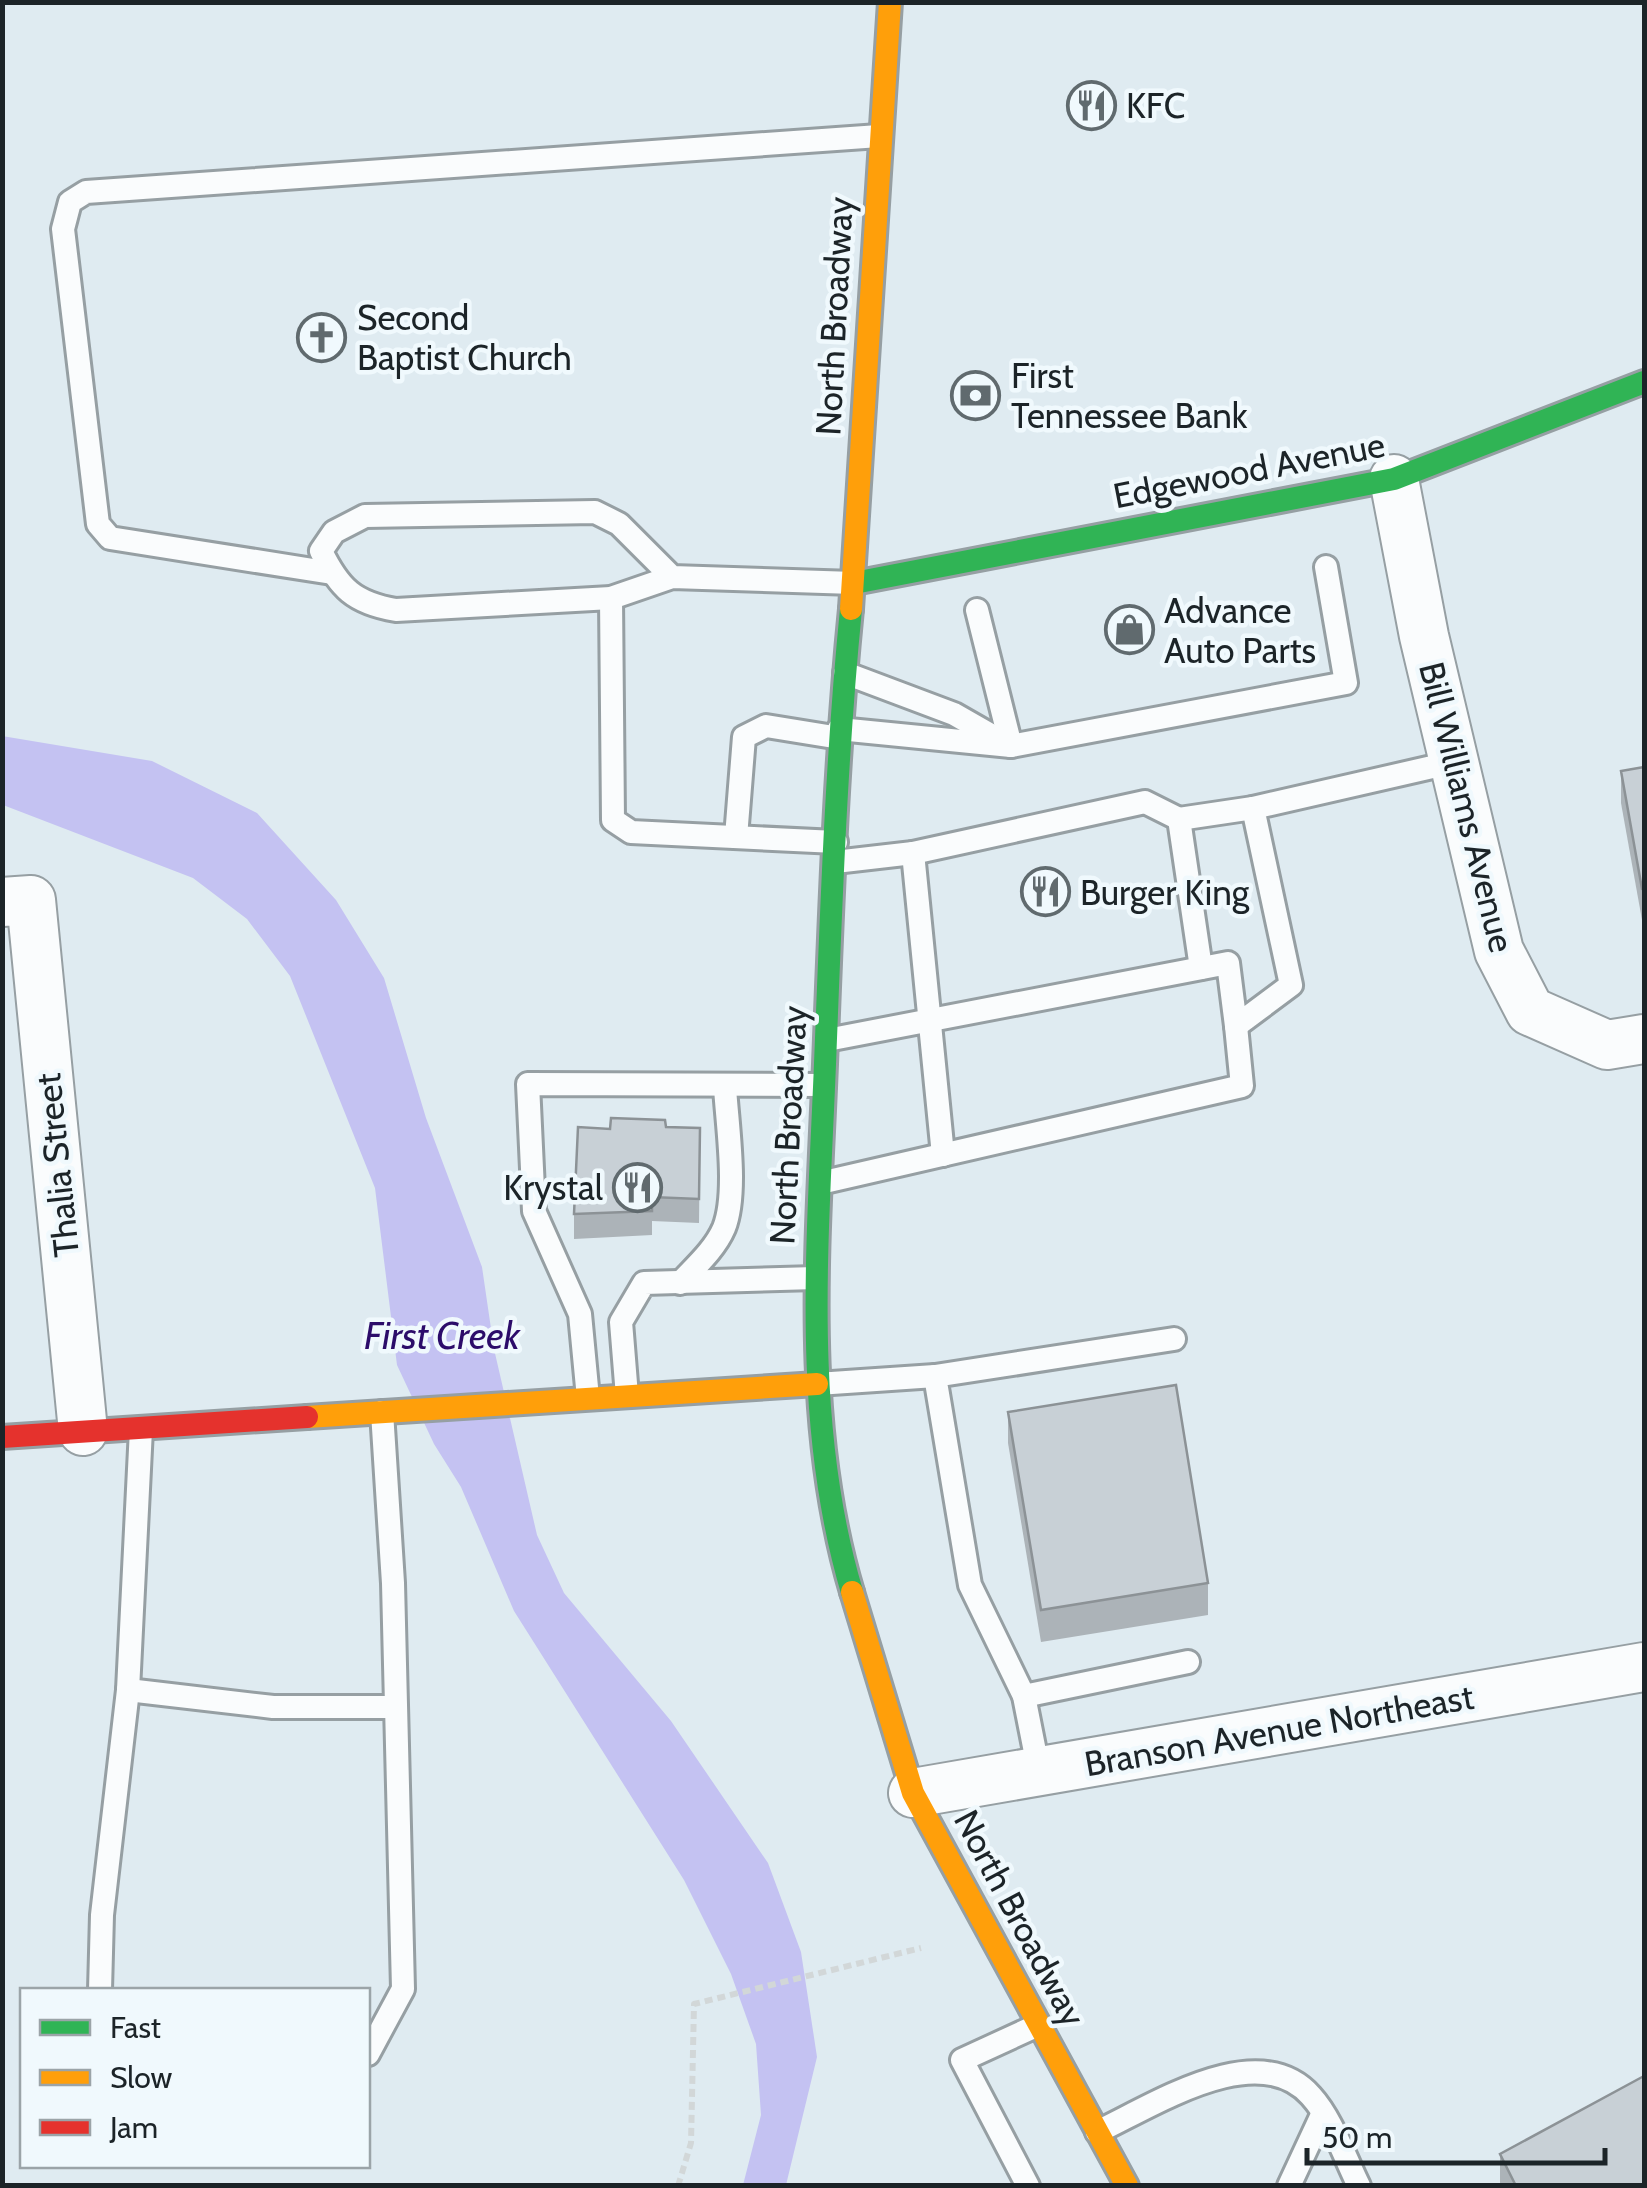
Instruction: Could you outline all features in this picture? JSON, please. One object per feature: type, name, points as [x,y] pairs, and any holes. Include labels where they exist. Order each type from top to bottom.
[{"type":"main road","name":"North Broadway","points":[[890,2],[854,584],[839,733],[816,1278],[817,1384],[837,1541],[913,1793],[1036,2026],[1127,2186]]},
{"type":"main road","name":"Edgewood Avenue","points":[[854,584],[1394,479],[1644,382]]},
{"type":"main road","points":[[2,1437],[817,1384]]},
{"type":"street","name":"Bill Williams Avenue","points":[[1394,479],[1424,636],[1500,951],[1530,1011],[1607,1044],[1644,1039]]},
{"type":"street","name":"Thalia Street","points":[[17,901],[84,1431]]},
{"type":"street","name":"Branson Avenue Northeast","points":[[913,1793],[1644,1667]]},
{"type":"lane","points":[[332,574],[110,538],[98,524],[63,229],[70,202],[86,192],[880,136]]},
{"type":"lane","points":[[672,577],[619,524],[595,512],[365,516],[334,532],[321,551],[338,586],[366,605],[396,610],[611,598],[672,577],[854,584]]},
{"type":"lane","points":[[736,837],[744,737],[766,726],[1011,746],[1346,683],[1326,567]]},
{"type":"lane","points":[[611,598],[613,820],[630,832],[736,837],[835,852],[914,854],[1145,802],[1178,819],[1253,808],[1454,762]]},
{"type":"lane","points":[[977,610],[1011,746]]},
{"type":"lane","points":[[845,672],[954,714],[1011,746]]},
{"type":"lane","points":[[1236,1026],[1291,985],[1253,808]]},
{"type":"lane","points":[[1178,819],[1201,968]]},
{"type":"lane","points":[[914,854],[943,1155]]},
{"type":"lane","points":[[820,1182],[1242,1086],[1228,964],[826,1040]]},
{"type":"lane","points":[[588,1398],[580,1314],[534,1211],[528,1084],[824,1085]]},
{"type":"lane","points":[[680,1283],[706,1256],[725,1226],[729,1170],[725,1086]]},
{"type":"lane","points":[[627,1396],[620,1322],[644,1282],[816,1278]]},
{"type":"lane","points":[[817,1384],[934,1376],[1174,1339]]},
{"type":"lane","points":[[934,1376],[970,1585],[1024,1696],[1039,1772]]},
{"type":"lane","points":[[370,2050],[403,1989],[393,1409]]},
{"type":"lane","points":[[100,1988],[102,1915],[128,1690],[141,1428]]},
{"type":"lane","points":[[1024,1696],[1188,1662]]},
{"type":"lane","points":[[128,1690],[272,1707],[396,1707]]},
{"type":"lane","points":[[1028,2186],[962,2060],[1036,2026]]},
{"type":"lane","points":[[1096,2132],[1229,2071],[1280,2075],[1311,2095],[1359,2186]]},
{"type":"lane","points":[[1289,2186],[1322,2116]]},
{"type":"path","points":[[678,2186],[691,2143],[694,2004],[921,1948]]},
{"type":"water","name":"First Creek","points":[[2,736],[152,761],[257,813],[336,900],[384,978],[426,1118],[482,1267],[494,1349],[537,1535],[564,1593],[671,1721],[768,1863],[801,1952],[817,2057],[786,2185],[743,2185],[761,2115],[756,2044],[731,1974],[684,1880],[514,1611],[461,1487],[434,1444],[397,1365],[375,1188],[290,976],[247,919],[193,878],[3,805]]},
{"type":"building","points":[[1644,767],[1644,890],[1621,771]]},
{"type":"building","name":"Krystal","points":[[611,1118],[665,1120],[666,1127],[700,1128],[699,1199],[652,1197],[652,1211],[574,1214],[578,1127],[610,1129]]},
{"type":"building","points":[[1176,1385],[1208,1583],[1041,1610],[1008,1412]]},
{"type":"building","points":[[1644,2076],[1644,2186],[1516,2186],[1500,2154]]},
{"type":"traffic: fast","points":[[854,583],[1394,479],[1644,382]]},
{"type":"traffic: fast","points":[[851,609],[832,893],[817,1330],[825,1462],[852,1592]]},
{"type":"traffic: slow","points":[[851,609],[890,2]]},
{"type":"traffic: slow","points":[[307,1417],[817,1384]]},
{"type":"traffic: slow","points":[[852,1592],[913,1793],[1127,2186]]},
{"type":"traffic: jam","points":[[2,1437],[307,1417]]},
{"type":"place","name":"KFC","points":[[1091,105]]},
{"type":"place","name":"Second Baptist Church","points":[[322,337]]},
{"type":"place","name":"First Tennessee Bank","points":[[976,395]]},
{"type":"place","name":"Advance Auto Parts","points":[[1129,630]]},
{"type":"place","name":"Burger King","points":[[1045,892]]},
{"type":"place","name":"Krystal","points":[[638,1187]]}]
